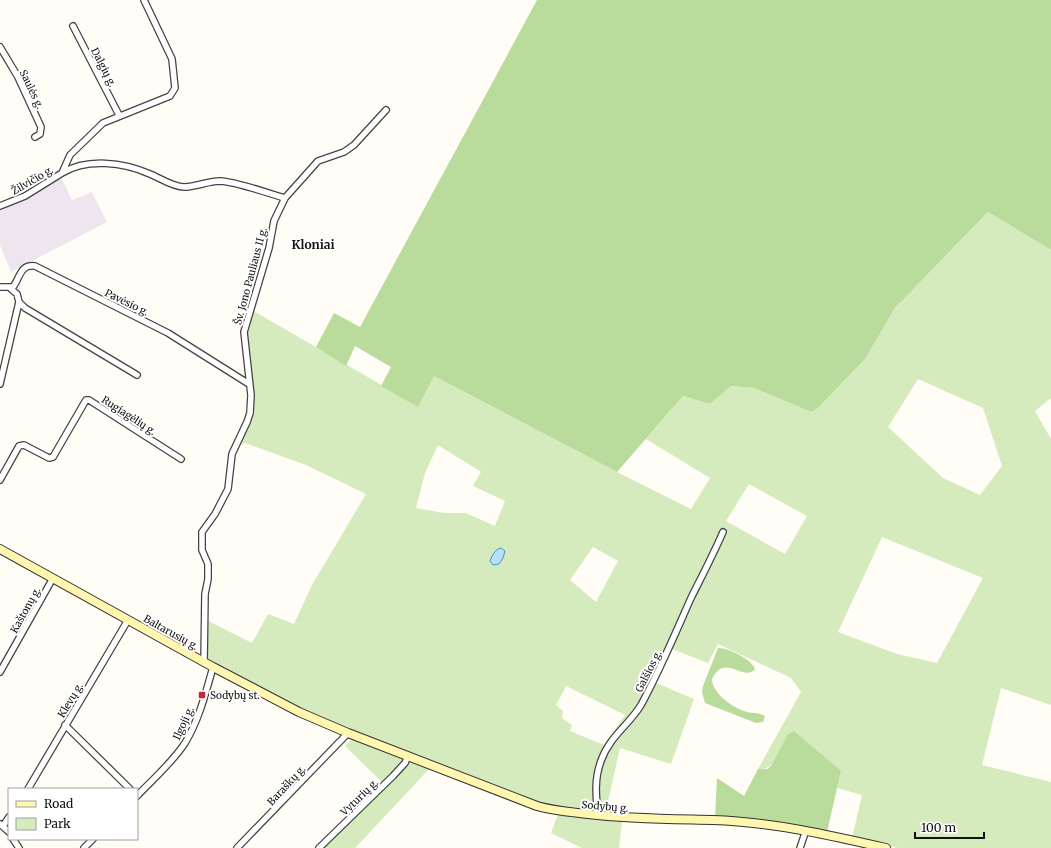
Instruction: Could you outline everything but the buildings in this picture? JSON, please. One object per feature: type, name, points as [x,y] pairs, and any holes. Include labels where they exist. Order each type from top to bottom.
[{"type":"main road","name":"Baltarusių g.","points":[[0,549],[213,667],[299,712],[335,728]]},
{"type":"main road","name":"Sodybų g.","points":[[335,728],[537,806],[558,811],[640,819],[752,823],[806,830],[886,848]]},
{"type":"street","points":[[119,115],[166,98],[173,93],[175,88],[172,59],[144,0]]},
{"type":"street","name":"Dalgių g.","points":[[73,26],[119,115]]},
{"type":"street","name":"Saulės g.","points":[[0,47],[18,77],[41,127],[40,134],[35,137]]},
{"type":"street","name":"Šv. Jono Pauliaus II g.","points":[[204,662],[205,594],[208,579],[208,564],[202,550],[202,532],[215,514],[228,489],[232,454],[250,413],[251,405],[244,338],[245,325],[263,268],[274,221],[285,198],[318,161],[344,152],[354,145],[386,110]]},
{"type":"street","name":"Žilvičio g.","points":[[0,206],[26,196],[62,173],[65,162],[70,154],[97,127],[119,115]]},
{"type":"street","points":[[62,173],[74,166],[88,163],[116,165],[148,173],[178,186],[185,187],[220,181],[285,198]]},
{"type":"street","name":"Pavėsio g.","points":[[11,289],[15,285],[24,268],[30,265],[35,266],[168,333],[249,384]]},
{"type":"street","points":[[0,287],[11,289],[17,294],[19,302],[0,384]]},
{"type":"street","points":[[19,302],[25,308],[136,375]]},
{"type":"street","name":"Rugiagėlių g.","points":[[0,480],[19,446],[24,445],[49,458],[53,456],[86,400],[181,459]]},
{"type":"street","name":"Galšios g.","points":[[598,815],[596,787],[601,759],[614,737],[641,704],[711,562],[723,532]]},
{"type":"street","name":"Kaštonų g.","points":[[0,672],[53,578]]},
{"type":"street","name":"Klevų g.","points":[[29,788],[128,620]]},
{"type":"street","name":"Ilgoji g.","points":[[138,795],[167,765],[186,741],[203,701],[213,667]]},
{"type":"street","points":[[65,726],[129,788]]},
{"type":"street","name":"Baraškų g.","points":[[237,848],[348,733]]},
{"type":"street","name":"Vyturių g.","points":[[319,848],[393,776],[405,763],[408,756]]},
{"type":"street","points":[[800,848],[806,830]]},
{"type":"street","points":[[84,848],[92,840]]},
{"type":"shaded area","points":[[61,177],[72,200],[92,192],[107,222],[11,272],[0,245],[0,208],[27,199]]},
{"type":"green space","points":[[537,0],[1051,0],[1051,250],[988,212],[895,308],[865,359],[817,409],[811,412],[754,388],[731,386],[710,404],[683,396],[617,472],[434,376],[418,407],[381,386],[391,367],[355,346],[346,366],[316,347],[334,313],[360,327]]},
{"type":"green space","points":[[988,212],[1051,250],[1051,398],[1035,411],[1051,439],[1051,705],[1001,688],[982,765],[1051,782],[1051,848],[898,848],[852,838],[862,795],[837,788],[841,771],[783,743],[777,757],[771,765],[763,769],[758,769],[801,692],[791,678],[718,644],[708,663],[672,649],[654,682],[694,699],[671,764],[620,748],[605,814],[553,808],[532,802],[310,714],[206,659],[206,620],[252,643],[268,614],[294,624],[312,585],[366,494],[306,465],[245,443],[238,445],[250,419],[245,335],[252,310],[418,406],[434,376],[691,509],[710,478],[646,439],[683,396],[710,404],[731,386],[754,388],[811,412],[817,409],[865,359],[895,308]],"holes":[[[918,379],[983,408],[1002,466],[980,495],[943,478],[888,427]],[[438,445],[481,472],[473,486],[505,501],[495,526],[466,513],[444,513],[416,508],[425,473]],[[749,484],[807,516],[785,554],[726,521]],[[882,537],[983,578],[937,663],[897,654],[838,632]],[[593,547],[618,561],[596,602],[570,580]],[[566,686],[625,715],[604,745],[570,731],[572,725],[562,718],[563,711],[556,705]]]},
{"type":"green space","points":[[718,648],[722,648],[745,658],[753,665],[755,669],[751,672],[745,673],[728,668],[723,668],[717,671],[712,679],[715,689],[724,699],[739,709],[765,716],[763,722],[756,723],[705,703],[702,692],[703,686]]},
{"type":"green space","points":[[794,731],[841,771],[827,832],[715,819],[717,778],[744,796],[758,769],[767,769],[771,766],[788,734]]},
{"type":"green space","points":[[352,739],[431,767],[355,848],[323,848],[386,786],[345,746]]},
{"type":"green space","points":[[558,814],[622,822],[619,848],[582,848],[551,833]]},
{"type":"water","points":[[501,548],[505,551],[503,558],[499,564],[493,565],[490,561],[495,551]]},
{"type":"place","name":"Sodybų st.","points":[[202,695]]},
{"type":"district","name":"Kloniai","points":[[313,245]]}]
